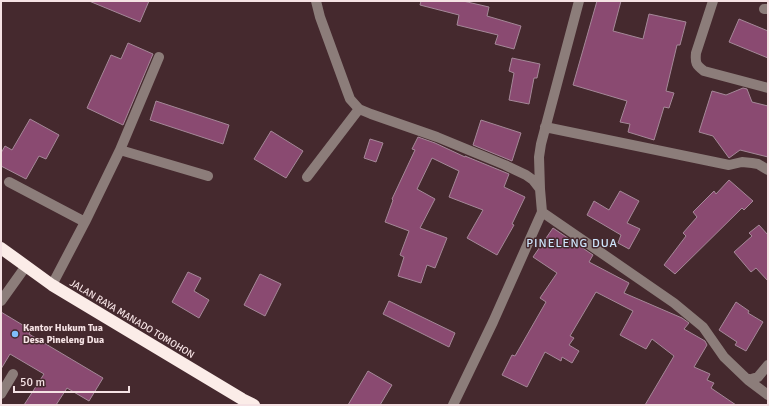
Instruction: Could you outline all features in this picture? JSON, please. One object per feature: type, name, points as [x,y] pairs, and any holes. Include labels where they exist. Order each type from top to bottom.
[{"type":"highway","name":"JALAN RAYA MANADO TOMOHON","points":[[1,248],[52,285],[240,402],[254,405]]},
{"type":"street","points":[[316,1],[347,91],[350,98],[359,109],[437,136],[505,165],[526,175],[533,180],[540,189]]},
{"type":"street","points":[[453,405],[493,322],[542,212],[539,157],[541,144],[579,1]]},
{"type":"street","points":[[713,1],[696,53],[695,61],[697,66],[704,71],[768,88]]},
{"type":"street","points":[[52,285],[120,150],[159,57]]},
{"type":"street","points":[[307,177],[359,109]]},
{"type":"street","points":[[545,127],[728,165],[742,162],[758,164],[768,170]]},
{"type":"street","points":[[120,150],[208,176]]},
{"type":"street","points":[[9,182],[85,222]]},
{"type":"street","points":[[542,212],[674,303],[703,328],[724,357],[748,380],[768,395]]},
{"type":"street","points":[[1,301],[26,266]]},
{"type":"street","points":[[748,380],[758,377],[768,365]]},
{"type":"street","points":[[1,394],[13,374]]},
{"type":"building","points":[[89,1],[149,1],[140,22]]},
{"type":"building","points":[[421,1],[463,1],[489,7],[487,16],[521,26],[514,49],[495,44],[498,35],[457,25],[459,15],[420,5]]},
{"type":"building","points":[[597,1],[621,1],[613,31],[643,39],[649,14],[686,22],[680,45],[677,45],[666,91],[674,93],[669,108],[664,107],[654,140],[628,132],[630,124],[620,122],[627,101],[573,85]]},
{"type":"building","points":[[739,19],[768,31],[768,58],[729,42]]},
{"type":"building","points":[[128,43],[153,54],[123,125],[87,108],[111,55],[121,59]]},
{"type":"building","points":[[512,58],[540,64],[537,78],[534,78],[529,104],[509,100],[514,73],[509,71]]},
{"type":"building","points":[[743,88],[747,89],[752,102],[768,106],[768,157],[740,150],[729,158],[713,136],[699,132],[712,91],[726,95]]},
{"type":"building","points":[[156,101],[229,125],[223,144],[150,120]]},
{"type":"building","points":[[30,119],[59,135],[46,159],[39,156],[26,179],[1,166],[1,153],[5,146],[12,150]]},
{"type":"building","points":[[481,120],[521,133],[512,161],[473,145]]},
{"type":"building","points":[[271,131],[303,151],[286,178],[254,159]]},
{"type":"building","points":[[418,137],[509,174],[504,187],[525,197],[512,224],[514,225],[497,255],[467,238],[483,210],[449,197],[459,171],[432,158],[417,189],[435,199],[420,228],[447,238],[435,268],[427,265],[421,283],[398,276],[404,257],[400,255],[409,231],[385,222],[393,200],[392,199],[415,150],[412,149]]},
{"type":"building","points":[[370,139],[383,143],[376,162],[364,158]]},
{"type":"building","points":[[729,180],[753,201],[744,210],[742,208],[675,274],[664,265],[686,236],[683,233],[697,217],[693,212],[714,191],[716,194]]},
{"type":"building","points":[[620,191],[639,201],[627,223],[640,229],[629,249],[618,243],[621,235],[587,215],[594,201],[609,210]]},
{"type":"building","points":[[759,225],[768,235],[768,281],[756,268],[751,272],[734,252],[752,236],[749,233]]},
{"type":"building","points":[[553,228],[593,255],[589,262],[629,283],[624,293],[682,318],[689,323],[684,329],[705,341],[707,345],[694,367],[710,374],[707,380],[714,383],[711,388],[736,405],[645,405],[674,356],[652,339],[646,349],[620,335],[633,311],[596,292],[570,336],[574,338],[569,345],[579,351],[572,363],[562,357],[561,361],[545,352],[527,387],[502,375],[512,355],[515,356],[546,302],[540,298],[557,273],[533,257]]},
{"type":"building","points":[[188,272],[201,278],[194,291],[209,300],[199,318],[172,302]]},
{"type":"building","points":[[260,274],[281,284],[265,316],[244,305]]},
{"type":"building","points":[[389,301],[455,333],[449,347],[383,314]]},
{"type":"building","points":[[736,302],[749,311],[748,313],[763,322],[746,351],[735,345],[737,342],[719,330]]},
{"type":"building","points":[[1,312],[31,330],[29,334],[103,378],[89,401],[67,388],[56,405],[24,405],[44,374],[10,354],[1,369]]},
{"type":"building","points":[[368,371],[392,385],[380,405],[348,405]]},
{"type":"place","name":"Kantor Hukum Tua Desa Pineleng Dua","points":[[15,334]]},
{"type":"district","name":"PINELENG DUA","points":[[572,243]]}]
